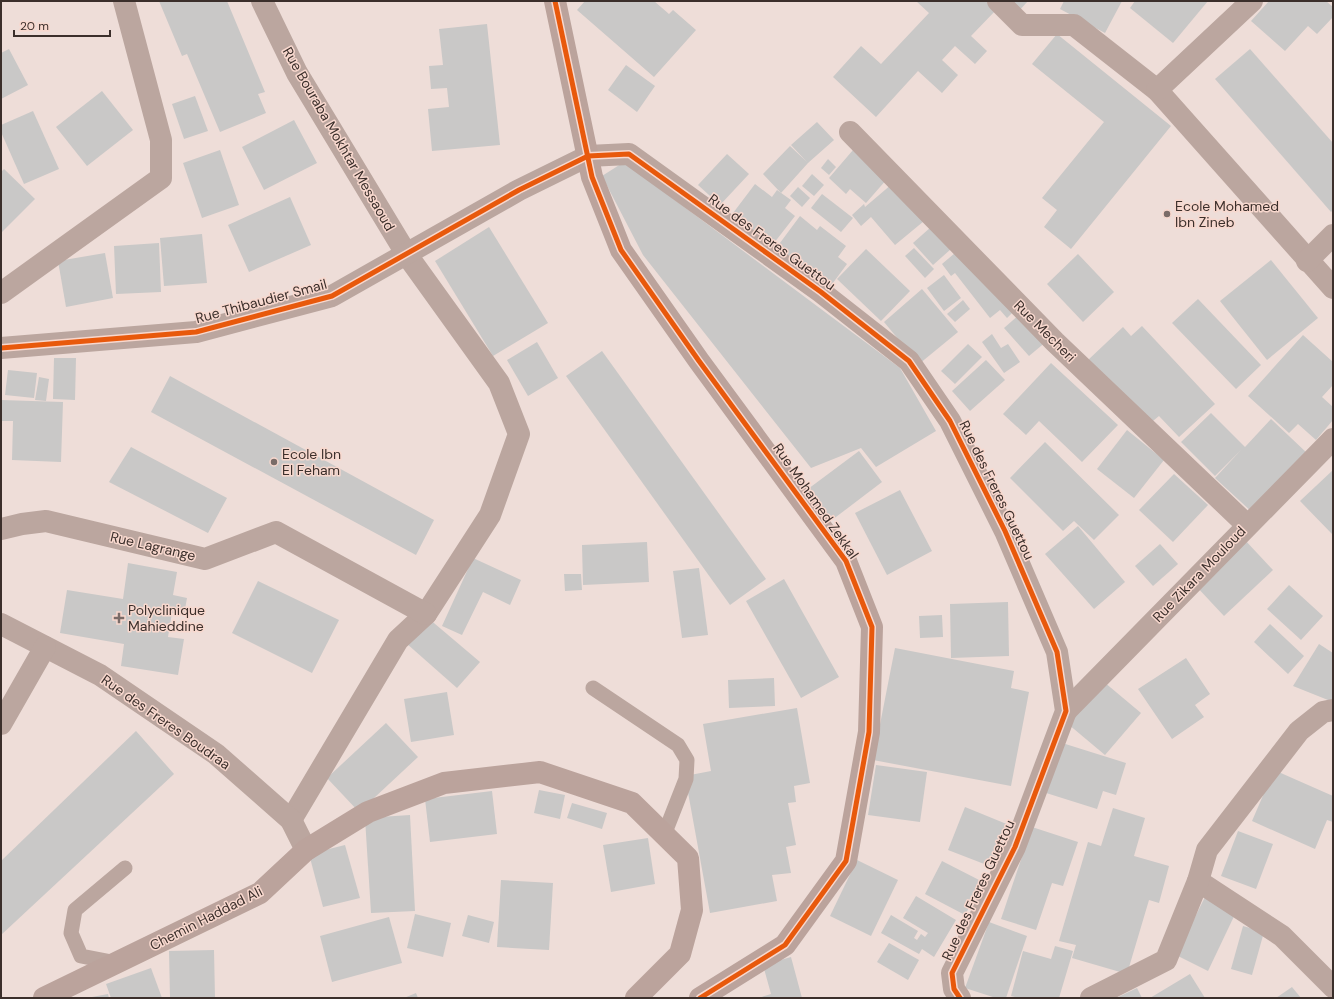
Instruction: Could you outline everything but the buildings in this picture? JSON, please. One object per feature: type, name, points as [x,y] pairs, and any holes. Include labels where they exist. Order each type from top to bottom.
[{"type":"street","points":[[1,293],[161,178],[161,140],[124,1]]},
{"type":"street","name":"Rue Bouraba Mokhtar Messaoud","points":[[262,1],[297,73],[406,255],[499,383],[519,434],[490,515],[426,614],[398,640],[291,820]]},
{"type":"street","name":"Rue Mohamed Zekkal","points":[[555,1],[592,177],[621,250],[699,361],[846,561],[872,626],[869,732],[846,861],[784,945],[700,998]]},
{"type":"street","points":[[998,1],[1022,25],[1074,25],[1157,90],[1307,261],[1333,288]]},
{"type":"street","points":[[1157,90],[1252,1]]},
{"type":"street","name":"Rue Mecheri","points":[[850,132],[1055,342],[1247,525]]},
{"type":"street","name":"Rue des Freres Guettou","points":[[588,156],[629,154],[821,292],[909,361],[950,421],[1005,531],[1057,652],[1066,711],[1015,848],[952,973],[954,989],[960,998]]},
{"type":"street","name":"Rue Thibaudier Smail","points":[[1,348],[196,332],[332,296],[519,190],[588,156]]},
{"type":"street","points":[[1307,261],[1333,235]]},
{"type":"street","name":"Rue Zikara Mouloud","points":[[1066,711],[1333,439]]},
{"type":"street","name":"Rue Lagrange","points":[[1,529],[22,524],[46,521],[205,559],[276,532],[426,614]]},
{"type":"street","name":"Rue des Freres Boudraa","points":[[1,624],[100,675],[216,754],[291,820],[306,850]]},
{"type":"street","points":[[1,724],[45,647]]},
{"type":"street","points":[[1091,998],[1166,960],[1198,881],[1207,850],[1298,731],[1323,712],[1333,710]]},
{"type":"street","name":"Chemin Haddad Ali","points":[[44,998],[260,893],[306,850],[368,812],[444,783],[540,772],[632,803],[688,858],[692,910],[680,954],[636,998]]},
{"type":"street","points":[[1198,881],[1282,936],[1333,987]]},
{"type":"lane","points":[[593,688],[678,745],[687,760],[686,779],[664,835]]},
{"type":"lane","points":[[118,963],[82,956],[71,933],[75,910],[125,868]]},
{"type":"cycle path","points":[[555,1],[592,177],[621,250],[699,361],[846,561],[872,627],[869,732],[846,861],[785,945],[700,998]]},
{"type":"cycle path","points":[[1,348],[196,332],[332,296],[519,190],[588,156],[629,154],[821,292],[909,361],[950,421],[1005,531],[1057,652],[1066,711],[1015,847],[952,973],[954,989],[960,998]]},
{"type":"place","name":"Ecole Mohamed Ibn Zineb","points":[[1167,214]]},
{"type":"place","name":"Ecole Ibn El Feham","points":[[274,462]]},
{"type":"place","name":"Polyclinique Mahieddine","points":[[119,618]]}]
